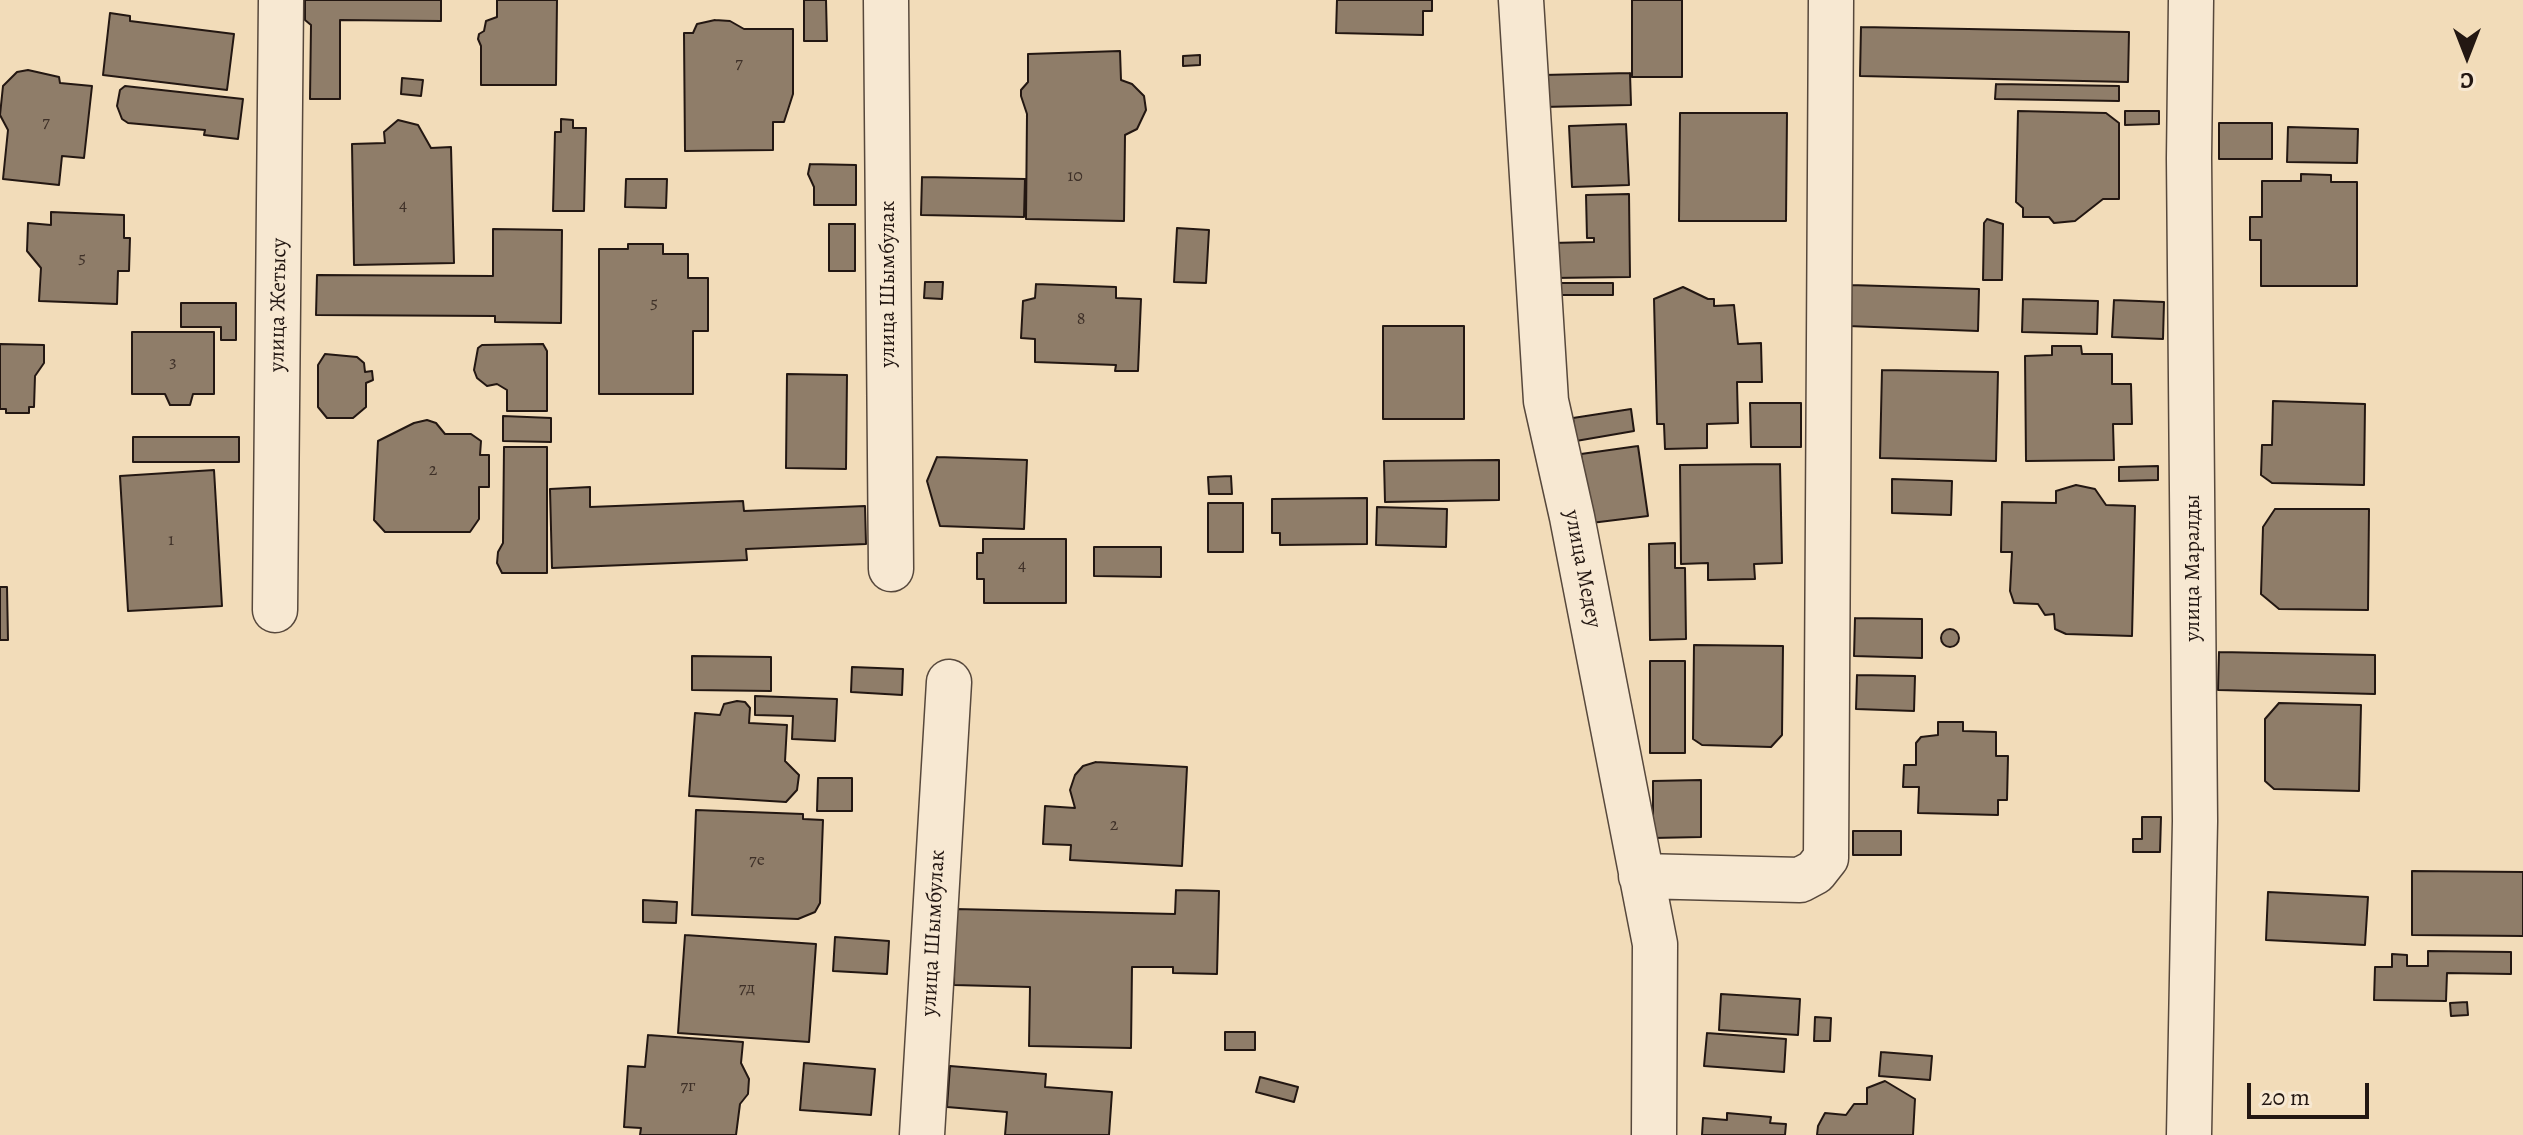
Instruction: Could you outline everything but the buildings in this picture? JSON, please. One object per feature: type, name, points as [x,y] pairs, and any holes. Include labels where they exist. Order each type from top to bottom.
[{"type":"street","name":"улица Жетысу","points":[[275,610],[281,0]]},
{"type":"street","name":"улица Шымбулак","points":[[886,0],[891,569]]},
{"type":"street","name":"улица Медеу","points":[[1521,0],[1546,401],[1572,517],[1655,944],[1654,1135]]},
{"type":"street","points":[[1641,876],[1800,880],[1815,872],[1826,858],[1831,0]]},
{"type":"street","name":"улица Маралды","points":[[2189,1135],[2195,821],[2189,158],[2191,0]]},
{"type":"street","name":"улица Шымбулак","points":[[922,1135],[949,682]]}]
